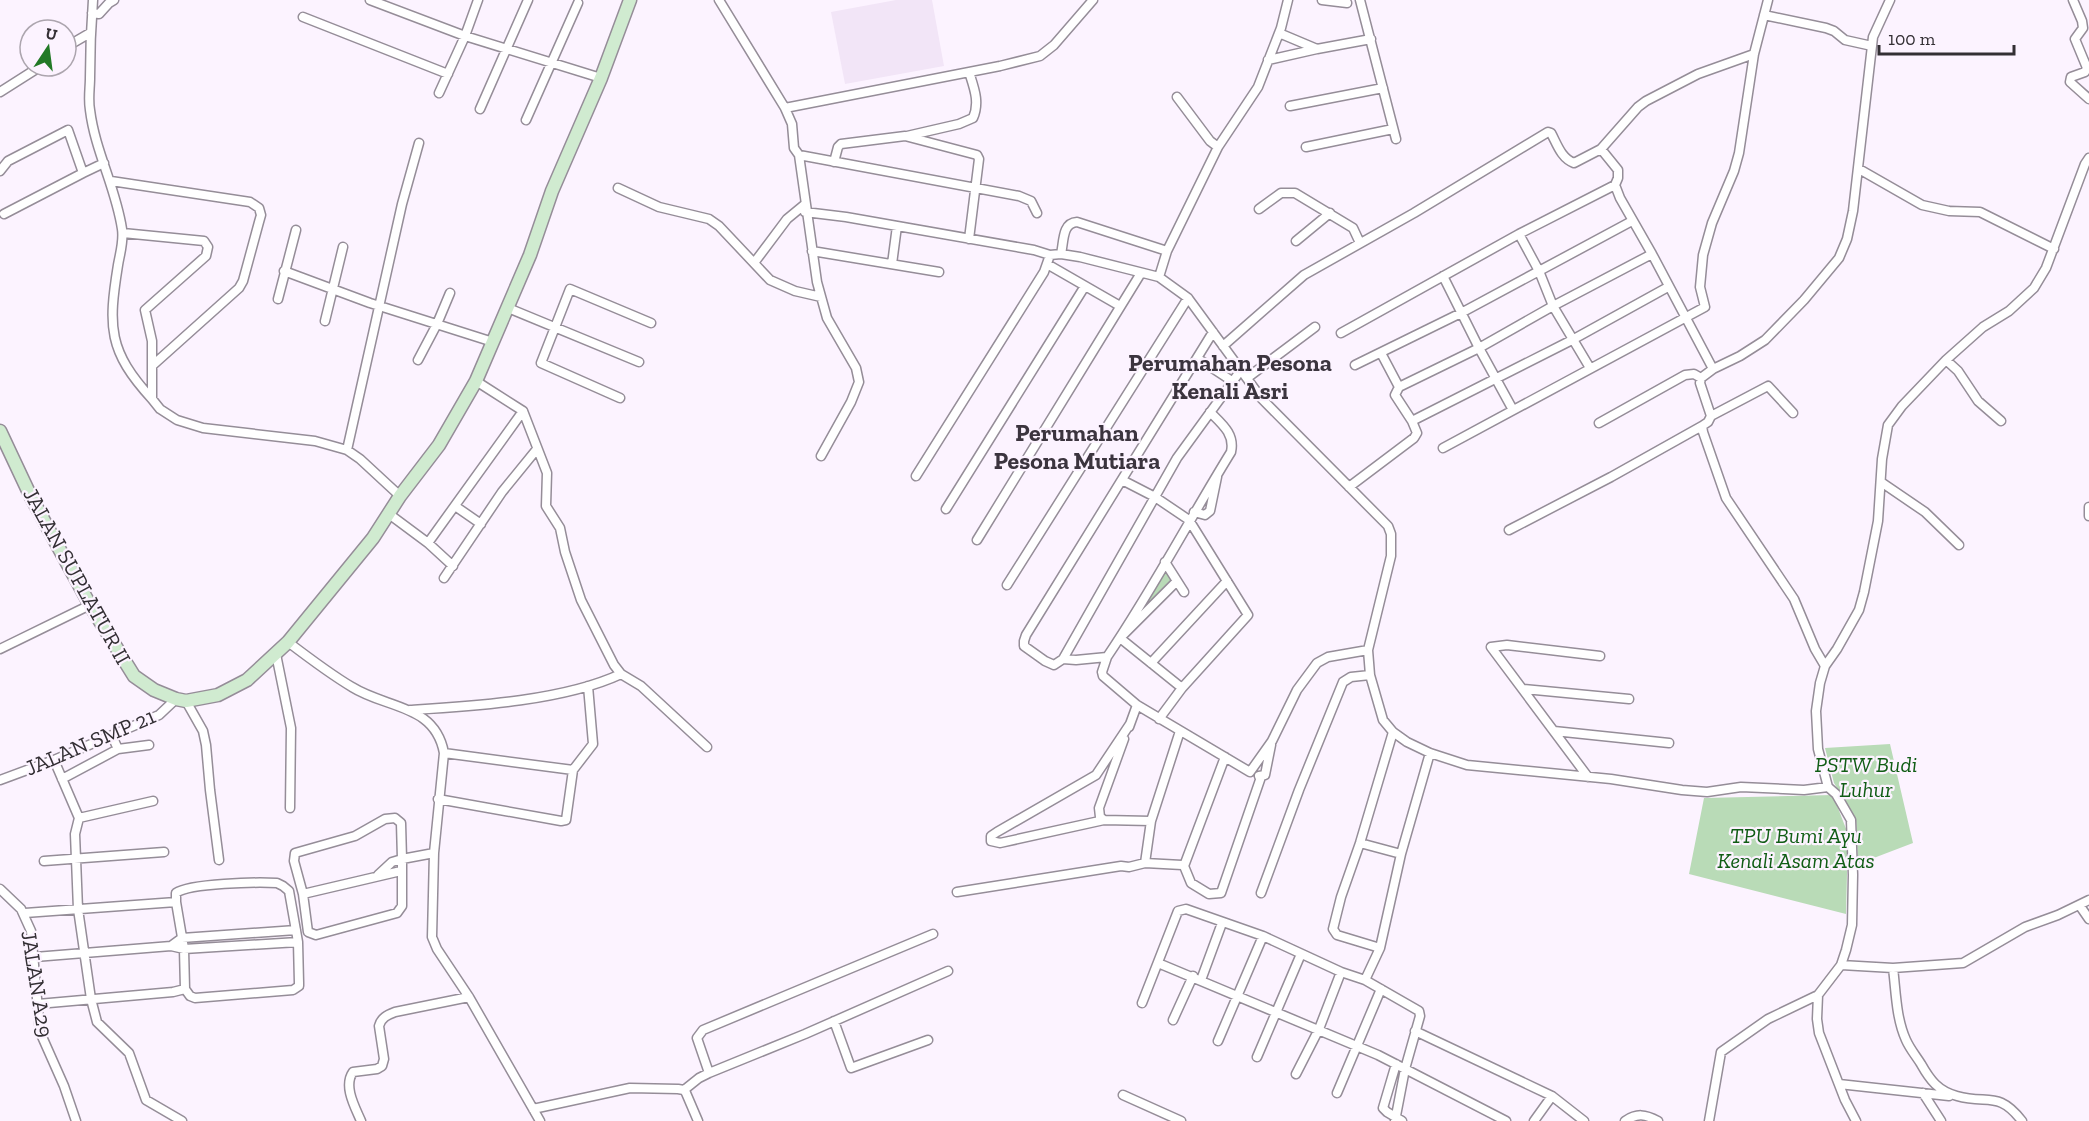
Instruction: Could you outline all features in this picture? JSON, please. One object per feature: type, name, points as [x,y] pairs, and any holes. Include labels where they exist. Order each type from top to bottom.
[{"type":"street","points":[[93,0],[90,33],[90,110],[104,163],[119,204],[123,233],[112,332],[118,353],[132,377],[160,409],[177,420],[203,428],[315,441],[347,450],[400,496]]},
{"type":"street","points":[[92,13],[99,14],[114,0]]},
{"type":"street","points":[[370,0],[465,36],[602,78]]},
{"type":"street","points":[[439,93],[465,36],[478,0]]},
{"type":"street","points":[[480,109],[528,0]]},
{"type":"street","points":[[219,860],[203,731],[181,700],[218,695],[247,680],[276,654],[374,538],[400,496],[439,445],[476,381],[508,308],[530,255],[552,191],[602,78],[630,0]]},
{"type":"street","points":[[718,0],[785,108],[792,124],[794,148],[799,155],[805,208],[821,297],[827,318],[856,368],[859,382],[851,402],[821,456]]},
{"type":"street","points":[[785,108],[1041,56],[1054,45],[1093,0]]},
{"type":"street","points":[[1159,277],[1167,251],[1218,147],[1258,87],[1279,33],[1288,0]]},
{"type":"street","points":[[1322,0],[1347,3]]},
{"type":"street","points":[[1360,0],[1396,139]]},
{"type":"street","points":[[1443,448],[1684,318],[1703,310],[1706,306],[1700,287],[1703,255],[1712,223],[1734,171],[1739,153],[1754,54],[1768,0]]},
{"type":"street","points":[[1701,378],[1771,335],[1839,258],[1847,239],[1853,211],[1873,37],[1890,0]]},
{"type":"street","points":[[2073,0],[2083,28],[2075,39],[2087,68],[2085,72],[2071,77],[2070,82],[2089,99]]},
{"type":"street","points":[[526,120],[578,3]]},
{"type":"street","points":[[1764,15],[1826,28],[1845,40],[1872,46]]},
{"type":"street","points":[[303,17],[448,75]]},
{"type":"street","points":[[78,40],[90,33]]},
{"type":"street","points":[[1279,33],[1317,49]]},
{"type":"street","points":[[1269,60],[1371,39]]},
{"type":"street","points":[[1224,346],[1304,275],[1545,133],[1551,134],[1564,158],[1574,163],[1601,149],[1646,101],[1698,74],[1754,54]]},
{"type":"street","points":[[834,162],[841,144],[905,136],[959,124],[973,118],[977,109],[977,101],[969,72]]},
{"type":"street","points":[[0,92],[22,78]]},
{"type":"street","points":[[1290,106],[1383,88]]},
{"type":"street","points":[[1177,97],[1210,141],[1218,147]]},
{"type":"street","points":[[1306,147],[1393,129]]},
{"type":"street","points":[[0,171],[8,161],[68,130],[84,173]]},
{"type":"street","points":[[905,136],[977,155],[979,159],[969,239]]},
{"type":"street","points":[[347,450],[402,204],[419,143]]},
{"type":"street","points":[[1341,333],[1519,234],[1615,185],[1618,170],[1601,149]]},
{"type":"street","points":[[799,155],[975,188],[1031,201],[1036,213]]},
{"type":"street","points":[[1709,1121],[1721,1052],[1768,1018],[1818,995],[1841,965],[1852,925],[1853,834],[1851,820],[1836,794],[1828,787],[1818,748],[1816,728],[1819,692],[1825,666],[1859,610],[1871,561],[1878,521],[1882,459],[1888,425],[1902,406],[1946,360],[1983,327],[2009,311],[2034,288],[2046,268],[2085,164],[2089,159]]},
{"type":"street","points":[[4,214],[104,163]]},
{"type":"street","points":[[1859,169],[1922,205],[1949,211],[1980,212],[2054,249]]},
{"type":"street","points":[[111,181],[250,202],[259,208],[261,215],[243,281],[239,288],[153,365]]},
{"type":"street","points":[[1615,185],[1632,221],[1713,369]]},
{"type":"street","points":[[618,188],[659,207],[709,219],[727,234],[770,279],[795,291],[821,297]]},
{"type":"street","points":[[1259,209],[1281,193],[1295,193],[1353,228],[1360,243]]},
{"type":"street","points":[[754,263],[787,219],[805,208],[1034,250],[1050,255],[1061,254],[1159,277],[1188,298],[1262,399],[1388,526],[1391,534],[1391,556],[1368,650],[1370,675],[1383,720],[1393,732],[1430,753],[1467,765],[1707,792],[1741,787],[1804,790],[1828,787]]},
{"type":"street","points":[[1296,241],[1330,213]]},
{"type":"street","points":[[1355,366],[1461,313],[1632,221]]},
{"type":"street","points":[[1061,254],[1066,226],[1070,222],[1077,222],[1167,251]]},
{"type":"street","points":[[892,264],[897,226]]},
{"type":"street","points":[[278,299],[296,230]]},
{"type":"street","points":[[123,233],[204,241],[207,244],[206,256],[146,310],[152,341],[152,399]]},
{"type":"street","points":[[1519,234],[1539,271],[1553,306],[1590,368]]},
{"type":"street","points":[[325,321],[343,247]]},
{"type":"street","points":[[812,251],[939,272]]},
{"type":"street","points":[[1349,487],[1414,438],[1417,433],[1413,421],[1395,395],[1400,387],[1479,348],[1652,254]]},
{"type":"street","points":[[916,476],[1034,288],[1050,255]]},
{"type":"street","points":[[1047,264],[1120,306]]},
{"type":"street","points":[[285,269],[372,298],[379,305],[493,342]]},
{"type":"street","points":[[977,540],[1141,273]]},
{"type":"street","points":[[1443,276],[1513,410]]},
{"type":"street","points":[[946,509],[1085,286]]},
{"type":"street","points":[[1413,421],[1497,380],[1668,287]]},
{"type":"street","points":[[620,398],[541,363],[570,289],[651,323]]},
{"type":"street","points":[[418,360],[450,293]]},
{"type":"street","points":[[1007,585],[1188,298]]},
{"type":"street","points":[[508,308],[639,362]]},
{"type":"street","points":[[1246,378],[1315,327]]},
{"type":"street","points":[[1213,332],[1023,641],[1024,646],[1049,664],[1058,663],[1063,658],[1177,458],[1240,370]]},
{"type":"street","points":[[1381,353],[1400,387]]},
{"type":"street","points":[[1197,358],[1232,381]]},
{"type":"street","points":[[1946,360],[1958,371],[1978,401],[2001,421]]},
{"type":"street","points":[[1599,423],[1685,375],[1694,374],[1701,378],[1711,416]]},
{"type":"street","points":[[476,381],[523,411],[547,473],[546,506],[560,528],[565,552],[581,600],[614,665],[621,674],[641,686],[707,747]]},
{"type":"street","points":[[1509,530],[1611,477],[1702,426],[1711,416],[1768,386],[1793,413]]},
{"type":"street","points":[[428,543],[523,411]]},
{"type":"street","points":[[1210,412],[1227,430],[1233,444],[1231,452],[1107,657],[1102,672],[1103,676],[1137,705],[1158,719],[1261,777]]},
{"type":"street","points":[[1702,426],[1726,498],[1794,599],[1815,649],[1825,666]]},
{"type":"street","name":"JALAN SUPLATUR II","points":[[0,432],[31,496],[90,605],[134,676],[154,690],[181,700]]},
{"type":"street","points":[[444,578],[502,492],[537,448]]},
{"type":"street","points":[[1122,480],[1191,516],[1205,515],[1210,511],[1218,474]]},
{"type":"street","points":[[1881,482],[1925,512],[1959,545]]},
{"type":"street","points":[[455,506],[481,524]]},
{"type":"street","points":[[2089,507],[2089,516]]},
{"type":"street","points":[[389,514],[428,543],[453,566]]},
{"type":"street","points":[[1158,719],[1182,688],[1248,617],[1248,612],[1227,581],[1191,516]]},
{"type":"street","points":[[1165,562],[1185,592]]},
{"type":"street","points":[[1120,638],[1177,581]]},
{"type":"street","points":[[1151,663],[1227,581]]},
{"type":"street","points":[[0,650],[90,605]]},
{"type":"street","points":[[1120,638],[1182,688]]},
{"type":"street","points":[[288,642],[353,688],[379,700],[410,710],[428,721],[442,740],[444,753],[434,854],[432,938],[469,997],[540,1121]]},
{"type":"street","points":[[1588,777],[1491,647],[1507,645],[1600,656]]},
{"type":"street","points":[[1251,772],[1272,741],[1297,690],[1317,663],[1328,657],[1368,650]]},
{"type":"street","points":[[276,654],[291,728],[290,808]]},
{"type":"street","points":[[1063,658],[1076,660],[1107,657]]},
{"type":"street","points":[[410,710],[494,703],[555,693],[604,682],[621,674]]},
{"type":"street","points":[[1261,894],[1299,790],[1343,682],[1351,677],[1370,675]]},
{"type":"street","points":[[438,799],[564,821],[567,817],[573,770],[592,744],[588,686]]},
{"type":"street","points":[[1523,690],[1629,699]]},
{"type":"street","name":"JALAN SMP 21","points":[[0,780],[112,736],[159,715],[181,700]]},
{"type":"street","points":[[1104,820],[1100,817],[1099,808],[1137,705]]},
{"type":"street","points":[[1130,724],[1096,775],[997,832],[992,836],[991,842],[1000,843],[1104,820],[1151,821]]},
{"type":"street","points":[[1144,863],[1151,821],[1180,731]]},
{"type":"street","points":[[1554,731],[1669,743]]},
{"type":"street","points":[[1380,948],[1337,935],[1333,929],[1393,732]]},
{"type":"street","points":[[112,736],[118,748]]},
{"type":"street","points":[[1225,757],[1184,866],[1191,883],[1209,894],[1221,893],[1261,777],[1265,775],[1272,741]]},
{"type":"street","points":[[62,778],[118,748],[149,745]]},
{"type":"street","points":[[444,753],[573,770]]},
{"type":"street","points":[[1365,980],[1380,948],[1401,854],[1430,753]]},
{"type":"street","points":[[54,760],[79,818],[75,834],[78,909],[91,999],[97,1022],[129,1053],[146,1100],[182,1121]]},
{"type":"street","points":[[79,818],[153,801]]},
{"type":"street","points":[[394,818],[401,823],[402,859],[401,909],[397,913],[316,935],[308,932],[303,894],[294,861],[295,853],[355,836],[385,819],[394,818]]},
{"type":"street","points":[[1360,843],[1401,854]]},
{"type":"street","points":[[44,861],[164,852]]},
{"type":"street","points":[[378,876],[392,862],[434,854]]},
{"type":"street","points":[[957,892],[1121,866],[1130,867],[1144,863],[1184,866]]},
{"type":"street","points":[[303,894],[401,871]]},
{"type":"street","points":[[230,884],[283,886],[289,891],[298,942],[299,983],[297,988],[195,998],[187,993],[184,949],[176,902],[176,893],[184,889],[230,884]]},
{"type":"street","name":"JALAN A29","points":[[0,889],[25,913],[31,931],[40,1032],[64,1086],[76,1121]]},
{"type":"street","points":[[1841,965],[1893,968],[1963,963],[2025,927],[2080,906],[2089,900]]},
{"type":"street","points":[[25,913],[176,902]]},
{"type":"street","points":[[2080,906],[2089,919]]},
{"type":"street","points":[[1142,1004],[1178,912],[1186,909],[1263,936],[1341,972],[1365,980],[1419,1011],[1405,1069],[1398,1120]]},
{"type":"street","points":[[1173,1020],[1197,978],[1222,923]]},
{"type":"street","points":[[171,946],[182,938],[296,930]]},
{"type":"street","points":[[709,1073],[697,1038],[703,1030],[933,934]]},
{"type":"street","points":[[1218,1041],[1263,936]]},
{"type":"street","points":[[34,957],[171,946],[184,949],[298,942]]},
{"type":"street","points":[[1257,1057],[1301,954]]},
{"type":"street","points":[[1158,963],[1319,1029],[1396,1064],[1506,1121]]},
{"type":"street","points":[[1893,968],[1899,1015],[1906,1040],[1932,1082],[1940,1089],[1959,1097]]},
{"type":"street","points":[[533,1109],[630,1088],[684,1090],[709,1073],[948,970]]},
{"type":"street","points":[[1296,1074],[1319,1029],[1341,972]]},
{"type":"street","points":[[38,1004],[185,989]]},
{"type":"street","points":[[1337,1093],[1381,990]]},
{"type":"street","points":[[1818,995],[1817,1019],[1820,1033],[1839,1084],[1857,1121]]},
{"type":"street","points":[[362,1121],[353,1101],[349,1078],[353,1072],[377,1069],[382,1066],[384,1059],[379,1026],[385,1016],[469,997]]},
{"type":"street","points":[[834,1021],[851,1068],[927,1040]]},
{"type":"street","points":[[1415,1030],[1552,1096],[1584,1121]]},
{"type":"street","points":[[1396,1064],[1383,1108],[1398,1120]]},
{"type":"street","points":[[1839,1084],[2001,1101],[2022,1121]]},
{"type":"street","points":[[684,1090],[698,1121]]},
{"type":"street","points":[[1923,1093],[1941,1121]]},
{"type":"street","points":[[1123,1095],[1181,1121]]},
{"type":"street","points":[[1534,1121],[1552,1096]]},
{"type":"street","points":[[1625,1121],[1638,1114],[1658,1121]]},
{"type":"shaded area","points":[[896,0],[932,0],[944,66],[845,84],[831,12]]},
{"type":"green space","points":[[1164,567],[1173,580],[1133,621]]},
{"type":"green space","name":"PSTW Budi Luhur","points":[[1890,744],[1913,843],[1858,864],[1856,819],[1834,783],[1825,748]]},
{"type":"green space","name":"TPU Bumi Ayu Kenali Asam Atas","points":[[1833,795],[1848,834],[1846,914],[1689,874],[1704,798]]},
{"type":"district","name":"Perumahan Pesona Kenali Asri","points":[[1230,376]]},
{"type":"district","name":"Perumahan Pesona Mutiara","points":[[1077,446]]}]
